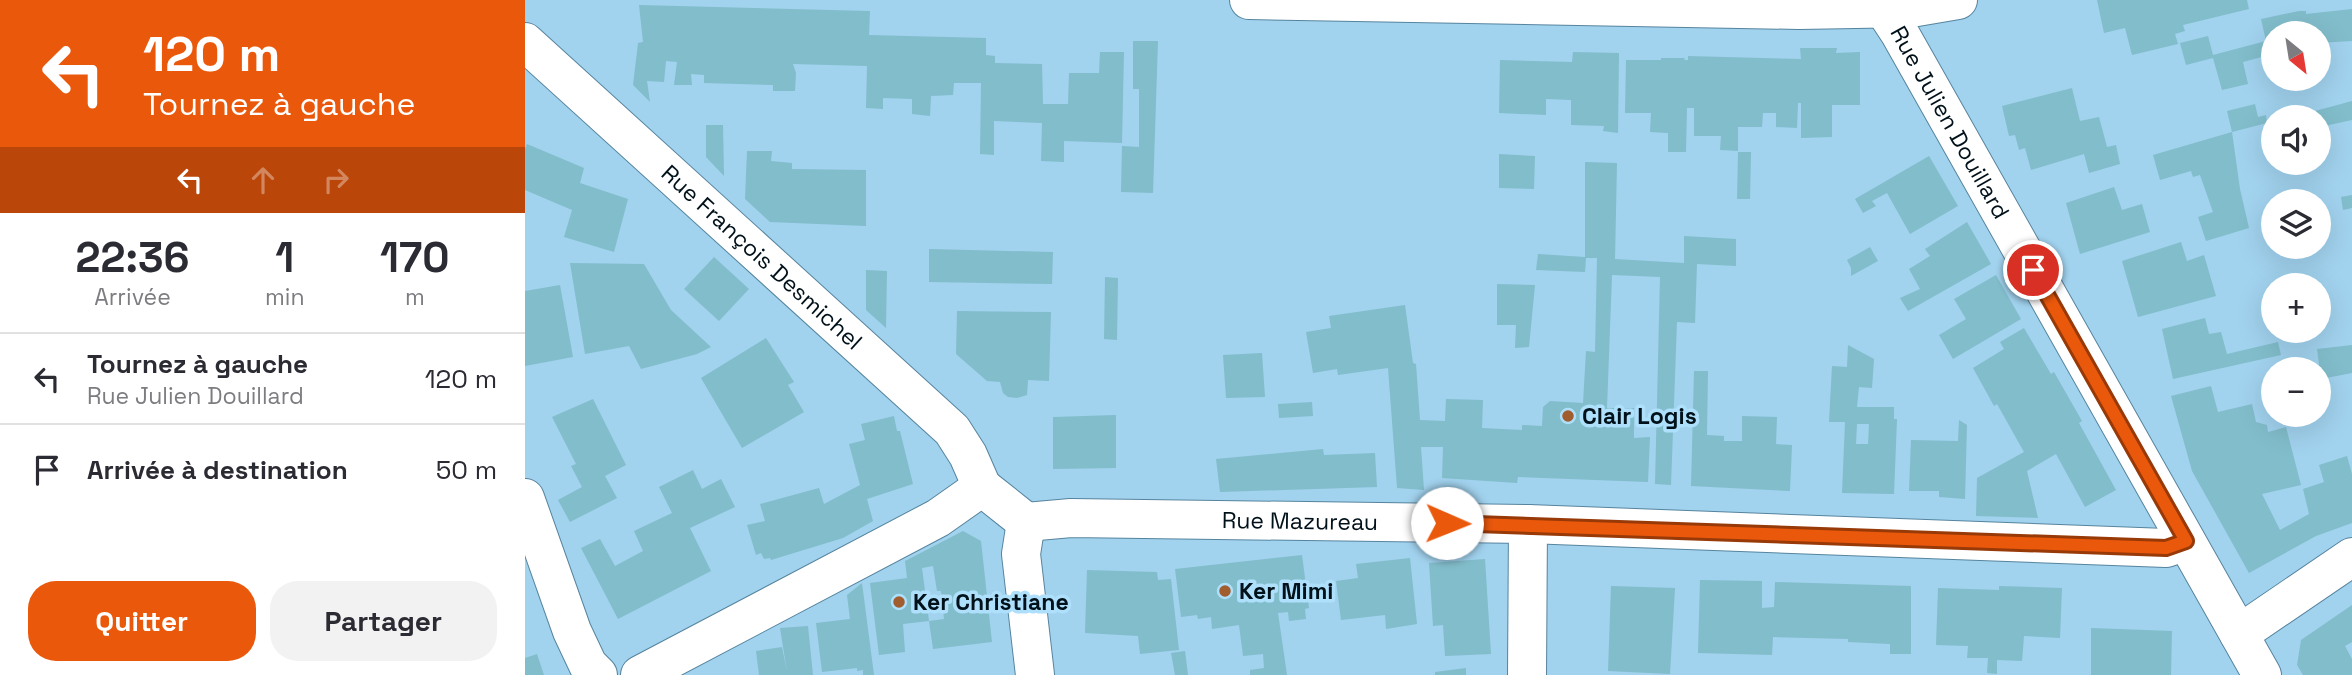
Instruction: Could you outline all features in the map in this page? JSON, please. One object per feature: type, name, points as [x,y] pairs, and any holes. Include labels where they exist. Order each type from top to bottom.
[{"type":"street","points":[[1249,0],[1799,10],[1881,5],[1911,8],[1958,0]]},
{"type":"street","name":"Rue Julien Douillard","points":[[1881,5],[1899,32],[2262,675]]},
{"type":"street","name":"Rue François Desmichel","points":[[525,41],[952,430],[968,455],[982,487]]},
{"type":"street","points":[[640,675],[938,518],[982,487],[1026,522],[1021,554],[1035,675]]},
{"type":"street","points":[[525,498],[572,631],[588,665],[598,675]]},
{"type":"street","name":"Rue Mazureau","points":[[1026,522],[1071,518],[1528,524],[2166,548],[2186,541]]},
{"type":"street","points":[[1527,675],[1528,524]]},
{"type":"street","points":[[2239,634],[2352,557]]},
{"type":"building","points":[[2097,0],[2247,0],[2249,9],[2183,25],[2185,31],[2175,34],[2178,44],[2132,55],[2125,28],[2104,33]]},
{"type":"building","points":[[639,5],[870,11],[869,35],[986,38],[986,55],[995,56],[995,63],[1042,64],[1043,104],[1068,104],[1069,73],[1099,73],[1100,52],[1124,52],[1122,143],[1064,141],[1064,162],[1041,161],[1042,123],[994,121],[994,155],[980,154],[981,83],[954,83],[953,95],[931,96],[930,116],[912,114],[912,99],[883,98],[883,109],[866,108],[867,66],[793,64],[796,73],[795,91],[773,91],[773,85],[704,83],[704,75],[691,74],[692,85],[674,85],[677,62],[666,61],[664,82],[647,81],[650,102],[633,85],[638,43],[643,42]]},
{"type":"building","points":[[2352,9],[2352,41],[2331,42],[2331,21],[2261,19],[2299,11],[2306,11],[2306,14]]},
{"type":"building","points":[[2208,36],[2213,55],[2261,42],[2261,57],[2243,62],[2248,84],[2222,90],[2213,58],[2186,65],[2180,43]]},
{"type":"building","points":[[1133,41],[1158,41],[1153,193],[1121,192],[1122,146],[1139,147],[1139,89],[1133,89]]},
{"type":"building","points":[[1800,48],[1837,48],[1836,53],[1860,52],[1860,105],[1832,105],[1832,137],[1801,138],[1801,103],[1798,103],[1797,128],[1776,127],[1776,113],[1763,113],[1762,127],[1738,127],[1738,151],[1720,150],[1721,136],[1694,136],[1694,108],[1687,108],[1686,152],[1668,152],[1668,133],[1650,132],[1651,113],[1625,113],[1626,60],[1688,60],[1688,56],[1801,59]]},
{"type":"building","points":[[1573,52],[1619,53],[1618,133],[1603,131],[1604,126],[1571,125],[1571,100],[1546,99],[1546,115],[1499,113],[1500,60],[1572,62]]},
{"type":"building","points":[[2072,88],[2080,121],[2099,117],[2107,147],[2116,145],[2120,164],[2089,173],[2084,154],[2031,170],[2025,148],[2019,150],[2015,135],[2009,136],[2002,106]]},
{"type":"building","points":[[2352,101],[2352,120],[2331,125],[2331,107]]},
{"type":"building","points":[[2255,104],[2258,117],[2261,116],[2261,125],[2232,132],[2227,111]]},
{"type":"building","points":[[706,125],[723,125],[724,176],[706,157]]},
{"type":"building","points":[[2232,132],[2249,228],[2206,241],[2198,217],[2213,212],[2200,175],[2193,177],[2191,171],[2160,180],[2153,155]]},
{"type":"building","points":[[527,144],[584,168],[580,183],[628,199],[614,252],[564,237],[572,210],[525,190]]},
{"type":"building","points":[[747,151],[772,151],[771,161],[792,163],[792,169],[866,170],[866,226],[770,222],[745,199]]},
{"type":"building","points":[[1738,152],[1751,152],[1750,199],[1737,199]]},
{"type":"building","points":[[1499,154],[1535,156],[1534,189],[1499,188]]},
{"type":"building","points":[[1929,156],[1958,206],[1910,234],[1887,193],[1872,201],[1876,206],[1863,213],[1855,199]]},
{"type":"building","points":[[1585,162],[1617,163],[1615,259],[1684,263],[1684,236],[1736,239],[1736,266],[1697,264],[1695,323],[1677,322],[1671,485],[1655,484],[1660,277],[1612,275],[1607,408],[1634,408],[1634,438],[1650,437],[1648,482],[1518,477],[1517,483],[1442,478],[1443,447],[1421,447],[1424,490],[1397,488],[1388,368],[1338,375],[1337,369],[1313,373],[1306,332],[1331,328],[1329,316],[1405,305],[1413,363],[1416,364],[1420,420],[1445,421],[1446,399],[1483,400],[1482,428],[1522,430],[1522,425],[1542,426],[1543,407],[1550,401],[1583,403],[1586,351],[1595,352],[1597,258],[1586,258],[1585,272],[1536,270],[1538,254],[1585,257]]},
{"type":"building","points":[[2114,187],[2122,210],[2142,204],[2150,232],[2080,254],[2066,203]]},
{"type":"building","points":[[2352,195],[2352,208],[2343,210],[2341,197]]},
{"type":"building","points":[[1967,222],[1991,264],[1908,311],[1900,298],[1920,289],[1909,269],[1930,256],[1925,249]]},
{"type":"building","points":[[2181,242],[2187,261],[2204,255],[2216,296],[2138,317],[2122,261]]},
{"type":"building","points":[[1870,247],[1878,261],[1851,276],[1847,260]]},
{"type":"building","points":[[929,249],[1053,252],[1052,284],[929,282]]},
{"type":"building","points":[[714,257],[749,289],[719,321],[684,289]]},
{"type":"building","points":[[570,263],[644,264],[671,310],[711,347],[697,354],[641,369],[629,346],[585,354]]},
{"type":"building","points":[[866,270],[887,271],[886,328],[866,310]]},
{"type":"building","points":[[1996,275],[2021,319],[1953,359],[1939,335],[1966,319],[1954,299]]},
{"type":"building","points":[[1105,277],[1118,278],[1117,340],[1104,339]]},
{"type":"building","points":[[1497,284],[1535,285],[1529,347],[1515,348],[1516,325],[1497,325]]},
{"type":"building","points":[[560,285],[573,357],[525,366],[525,291]]},
{"type":"building","points":[[957,311],[1051,312],[1049,381],[1028,380],[1027,395],[1008,397],[1003,393],[1000,382],[987,381],[956,354]]},
{"type":"building","points":[[2205,318],[2209,334],[2221,332],[2227,354],[2278,343],[2281,355],[2261,357],[2261,359],[2173,379],[2162,329]]},
{"type":"building","points":[[2024,328],[2051,374],[2054,372],[2082,421],[2079,423],[2116,490],[2085,507],[2056,454],[2027,471],[2038,518],[1976,516],[1977,478],[2024,452],[1973,368],[2004,349],[2000,342]]},
{"type":"building","points":[[766,338],[794,382],[788,385],[804,412],[742,448],[701,378]]},
{"type":"building","points":[[1848,345],[1874,359],[1872,388],[1859,387],[1857,407],[1894,407],[1894,419],[1897,419],[1894,494],[1842,493],[1845,422],[1829,422],[1832,366],[1847,367]],"holes":[[[1857,424],[1869,424],[1868,444],[1856,444]]]},
{"type":"building","points":[[2352,345],[2352,373],[2331,377],[2331,357],[2318,357],[2317,349]]},
{"type":"building","points":[[1262,353],[1265,397],[1226,398],[1223,355]]},
{"type":"building","points":[[1694,371],[1708,371],[1707,435],[1724,436],[1724,441],[1742,441],[1742,416],[1777,417],[1776,444],[1792,445],[1790,491],[1691,486]]},
{"type":"building","points":[[2211,386],[2218,412],[2252,404],[2256,422],[2261,423],[2261,427],[2267,427],[2268,432],[2286,427],[2301,485],[2262,494],[2280,530],[2309,514],[2303,489],[2324,482],[2319,465],[2347,456],[2352,474],[2352,523],[2316,536],[2249,573],[2192,471],[2171,396]]},
{"type":"building","points":[[593,399],[626,465],[605,476],[617,498],[570,522],[558,500],[582,487],[571,466],[576,464],[552,417]]},
{"type":"building","points":[[1312,402],[1313,416],[1279,418],[1278,404]]},
{"type":"building","points":[[1116,415],[1116,468],[1053,469],[1053,417]]},
{"type":"building","points":[[894,416],[913,484],[867,499],[873,521],[843,538],[771,560],[764,559],[761,553],[756,555],[747,525],[765,521],[760,504],[819,488],[824,504],[860,485],[849,444],[865,440],[861,424]]},
{"type":"building","points":[[1959,420],[1967,425],[1965,499],[1939,497],[1939,491],[1909,491],[1911,440],[1958,441]]},
{"type":"building","points":[[1323,449],[1324,455],[1375,453],[1377,487],[1220,492],[1216,459]]},
{"type":"building","points":[[693,470],[702,489],[721,479],[735,507],[690,528],[711,571],[618,619],[581,548],[600,539],[615,566],[643,551],[634,531],[672,513],[659,487]]},
{"type":"building","points":[[963,531],[981,541],[992,642],[933,649],[929,621],[903,624],[905,652],[879,655],[870,583],[907,578],[905,561]],"holes":[[[933,566],[937,591],[941,591],[944,619],[929,621],[922,568]]]},
{"type":"building","points":[[1302,555],[1309,608],[1305,609],[1306,619],[1289,621],[1288,612],[1278,613],[1287,675],[1250,675],[1250,670],[1264,668],[1263,654],[1243,656],[1239,625],[1212,629],[1211,617],[1181,617],[1175,569]]},
{"type":"building","points":[[1410,558],[1417,624],[1386,629],[1385,615],[1341,620],[1336,581],[1358,578],[1356,564]]},
{"type":"building","points":[[1485,559],[1491,654],[1445,656],[1443,625],[1433,626],[1429,563]]},
{"type":"building","points":[[1087,570],[1157,572],[1158,580],[1171,579],[1179,650],[1140,654],[1138,636],[1085,633]]},
{"type":"building","points":[[1700,580],[1762,581],[1762,608],[1774,607],[1775,582],[1911,586],[1911,654],[1890,654],[1890,644],[1848,642],[1848,639],[1773,637],[1772,655],[1698,653]]},
{"type":"building","points":[[862,583],[874,675],[863,675],[863,670],[857,671],[857,668],[822,672],[816,623],[850,619],[847,595]]},
{"type":"building","points":[[1611,586],[1675,588],[1670,674],[1608,671]]},
{"type":"building","points":[[1999,586],[2062,588],[2060,638],[2024,636],[2022,661],[1997,660],[1997,674],[1987,673],[1988,658],[1967,658],[1968,646],[1936,645],[1938,588],[1999,590]]},
{"type":"building","points":[[2352,605],[2352,642],[2345,646],[2352,659],[2352,675],[2303,675],[2297,665],[2301,640]]},
{"type":"building","points":[[808,626],[813,675],[759,675],[756,651],[782,647],[787,672],[780,628]]},
{"type":"building","points":[[2091,628],[2172,631],[2171,675],[2091,675]]},
{"type":"building","points":[[1185,651],[1188,675],[1175,675],[1171,653]]},
{"type":"building","points":[[537,654],[544,675],[525,675],[525,658]]},
{"type":"building","points":[[1466,668],[1466,675],[1435,675],[1435,672]]},
{"type":"place","name":"Clair Logis","points":[[1568,416]]},
{"type":"place","name":"Ker Mimi","points":[[1225,591]]},
{"type":"place","name":"Ker Christiane","points":[[899,602]]},
{"type":"route","points":[[1447,523],[2166,548],[2186,541],[2033,270]]}]
